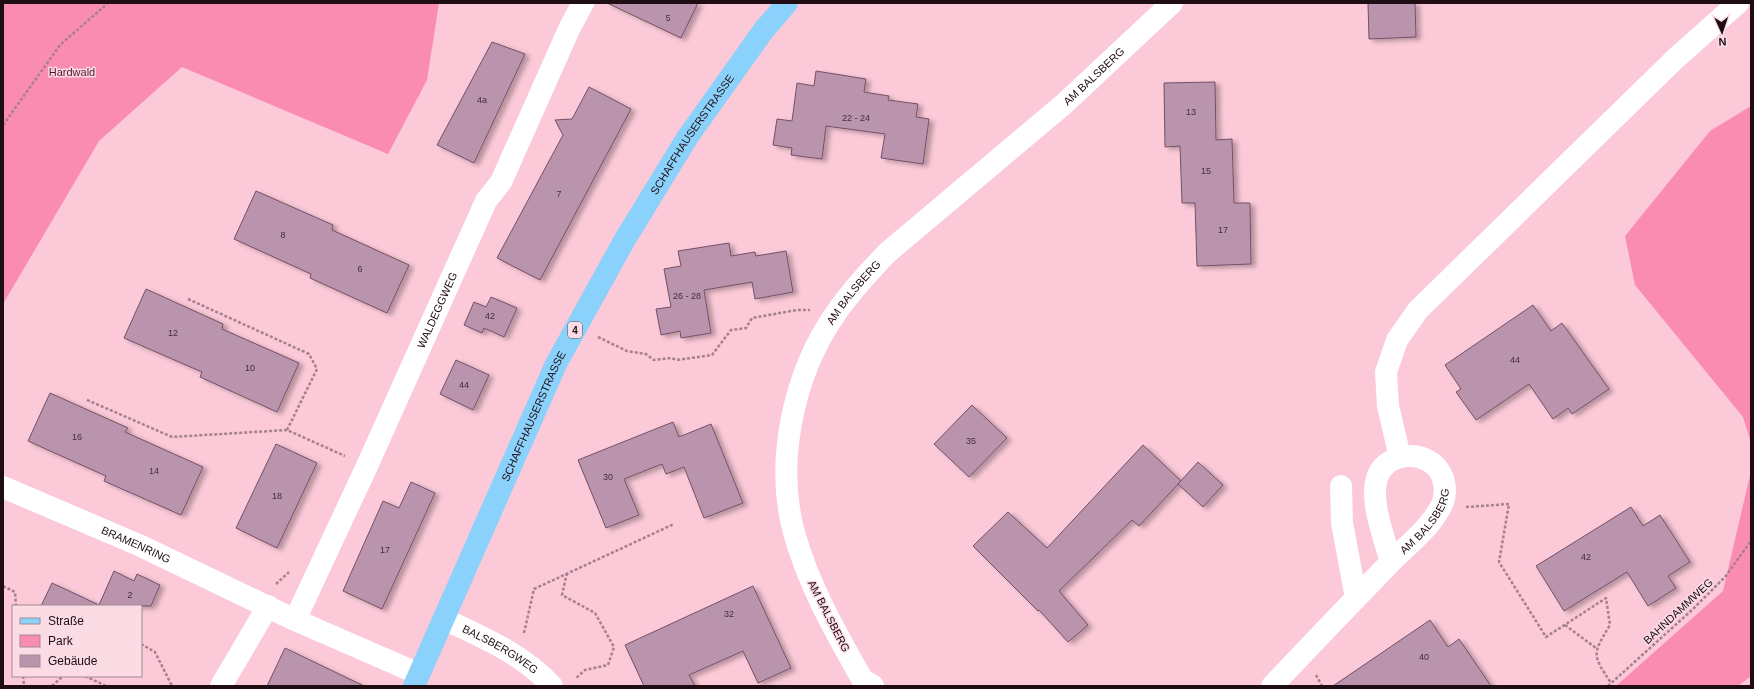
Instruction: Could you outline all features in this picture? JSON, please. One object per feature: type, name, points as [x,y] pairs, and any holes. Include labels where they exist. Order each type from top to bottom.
[{"type":"main road","name":"SCHAFFHAUSERSTRASSE","points":[[417,680],[556,364],[620,248],[687,138],[763,31],[787,3]]},
{"type":"street","name":"WALDEGGWEG","points":[[295,620],[367,466],[486,201],[501,182],[570,27],[583,3]]},
{"type":"street","name":"AM BALSBERG","points":[[863,684],[824,611],[806,570],[793,528],[788,499],[787,463],[789,431],[797,398],[808,365],[823,334],[836,313],[861,279],[887,253],[1064,104],[1172,3]]},
{"type":"street","points":[[1400,457],[1388,406],[1386,372],[1397,340],[1418,310],[1675,59],[1738,3]]},
{"type":"street","name":"AM BALSBERG","points":[[1272,686],[1437,515],[1445,493],[1444,482],[1440,471],[1432,463],[1422,457],[1411,455],[1400,457],[1389,462],[1381,470],[1376,482],[1377,505],[1391,562]]},
{"type":"street","name":"BRAMENRING","points":[[3,486],[141,546],[268,606],[417,680]]},
{"type":"street","points":[[1341,486],[1342,523],[1356,598]]},
{"type":"street","points":[[221,686],[268,606]]},
{"type":"street","name":"BALSBERGWEG","points":[[444,619],[499,644],[544,677],[552,686]]},
{"type":"path","points":[[3,126],[60,45],[108,3]]},
{"type":"path","points":[[188,299],[309,354],[317,369],[287,430]]},
{"type":"path","points":[[596,335],[627,351],[646,354],[654,360],[672,358],[678,360],[712,355],[731,330],[746,328],[752,318],[797,310],[817,310]]},
{"type":"path","points":[[87,400],[172,436],[287,430],[367,466]]},
{"type":"path","points":[[1460,507],[1509,504],[1499,562],[1546,637],[1606,598],[1610,625],[1596,648],[1597,661],[1612,683]]},
{"type":"path","points":[[518,658],[534,589],[674,524]]},
{"type":"path","name":"BAHNDAMMWEG","points":[[1608,686],[1725,578],[1751,541]]},
{"type":"path","points":[[567,573],[562,595],[595,613],[614,647],[608,665],[585,670],[574,680]]},
{"type":"path","points":[[3,586],[15,592],[16,605]]},
{"type":"path","points":[[1565,625],[1596,648]]},
{"type":"path","points":[[142,645],[154,652],[172,686]]},
{"type":"path","points":[[52,686],[62,677]]},
{"type":"path","points":[[87,677],[106,686]]},
{"type":"green space","name":"Hardwald","points":[[3,3],[439,3],[427,80],[388,154],[182,67],[99,141],[3,304]]},
{"type":"green space","points":[[1751,106],[1751,443],[1743,417],[1635,285],[1625,236],[1710,131]]},
{"type":"green space","points":[[1751,471],[1751,676],[1738,686],[1616,686],[1723,591]]},
{"type":"building","points":[[607,3],[698,3],[681,38]]},
{"type":"building","points":[[1368,3],[1415,3],[1416,37],[1369,39]]},
{"type":"building","points":[[492,42],[525,54],[474,163],[437,145]]},
{"type":"building","points":[[816,71],[866,79],[864,92],[889,96],[888,100],[918,104],[916,117],[929,119],[923,164],[881,158],[885,134],[826,126],[822,159],[791,155],[792,148],[773,145],[777,119],[792,121],[797,83],[814,86]]},
{"type":"building","points":[[1215,82],[1216,140],[1232,139],[1234,203],[1250,203],[1251,264],[1197,266],[1195,203],[1182,203],[1180,146],[1165,147],[1164,83]]},
{"type":"building","points":[[589,87],[631,109],[540,280],[497,258],[563,135],[555,120],[572,119]]},
{"type":"building","points":[[256,191],[333,225],[332,230],[409,265],[387,313],[310,278],[311,274],[234,239]]},
{"type":"building","points":[[729,243],[731,256],[755,252],[756,256],[786,251],[793,292],[755,299],[752,282],[704,290],[711,333],[681,338],[680,331],[661,335],[656,309],[671,307],[664,269],[681,266],[678,251]]},
{"type":"building","points":[[146,289],[223,324],[222,329],[299,363],[277,412],[200,377],[202,372],[124,338]]},
{"type":"building","points":[[491,297],[517,308],[504,337],[484,328],[482,333],[464,325],[474,302],[486,307]]},
{"type":"building","points":[[1533,305],[1551,331],[1562,323],[1609,389],[1572,414],[1568,408],[1553,419],[1529,384],[1476,420],[1456,392],[1461,389],[1445,365]]},
{"type":"building","points":[[456,360],[489,375],[473,410],[440,394]]},
{"type":"building","points":[[50,393],[128,428],[125,432],[203,467],[181,515],[104,481],[106,476],[28,441]]},
{"type":"building","points":[[972,405],[1007,438],[969,477],[934,444]]},
{"type":"building","points":[[673,422],[679,437],[711,424],[743,503],[704,518],[684,467],[666,474],[662,464],[624,479],[639,515],[606,528],[578,460]]},
{"type":"building","points":[[276,444],[317,463],[277,548],[236,528]]},
{"type":"building","points":[[1143,445],[1181,481],[1139,526],[1132,520],[1059,591],[1088,625],[1068,642],[1039,610],[1038,611],[973,546],[1008,512],[1047,548]]},
{"type":"building","points":[[1198,462],[1223,485],[1203,507],[1178,484]]},
{"type":"building","points":[[411,482],[435,493],[382,609],[343,591],[383,501],[399,508]]},
{"type":"building","points":[[1631,507],[1643,526],[1660,515],[1690,562],[1668,576],[1676,588],[1648,606],[1627,572],[1564,611],[1536,566]]},
{"type":"building","points":[[114,571],[134,581],[137,574],[160,585],[151,606],[99,605]]},
{"type":"building","points":[[52,583],[99,605],[41,605]]},
{"type":"building","points":[[753,586],[791,668],[758,683],[743,651],[689,675],[695,686],[644,686],[625,645]]},
{"type":"building","points":[[1430,620],[1448,647],[1459,639],[1491,686],[1333,686]]},
{"type":"building","points":[[285,648],[364,686],[267,686]]}]
